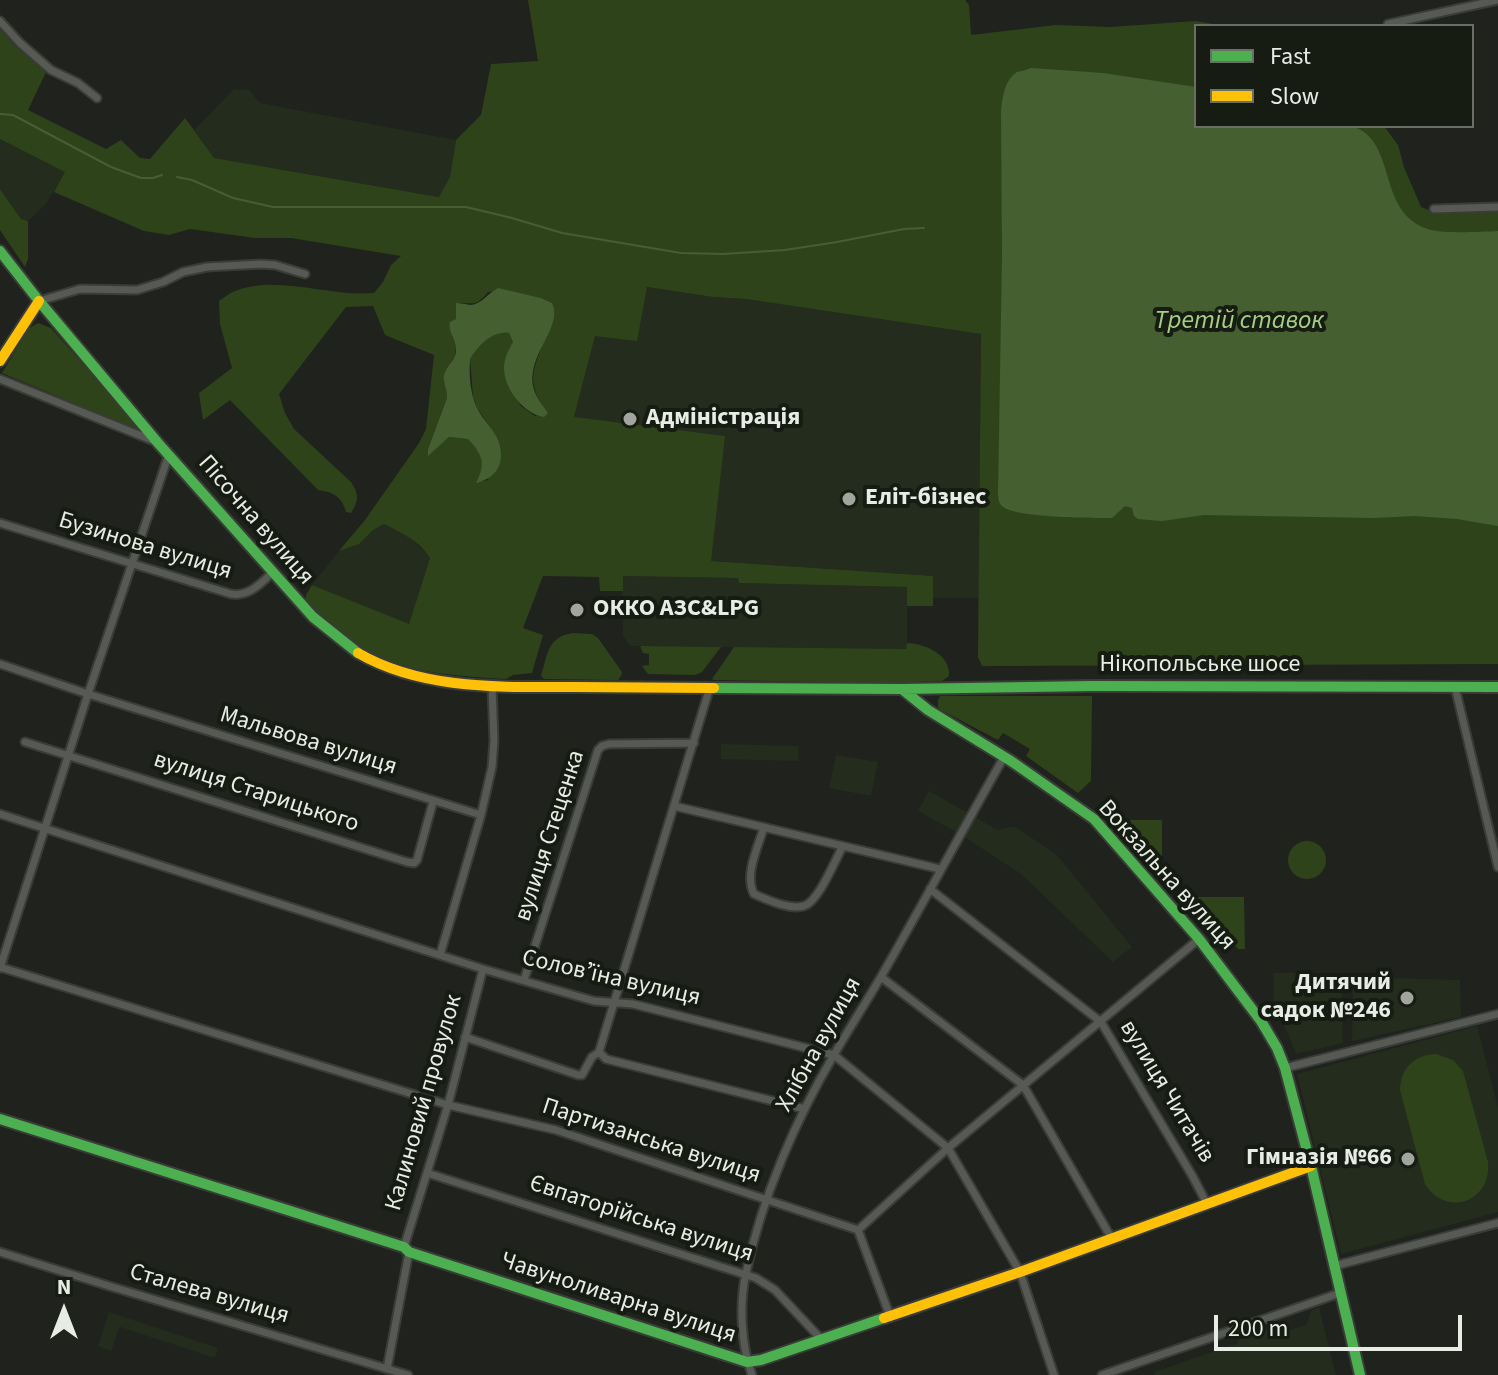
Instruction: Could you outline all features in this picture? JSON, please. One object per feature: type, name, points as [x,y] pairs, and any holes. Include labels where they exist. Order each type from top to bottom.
[{"type":"street","points":[[1388,24],[1498,0]]},
{"type":"street","points":[[0,21],[51,70],[78,83],[97,98]]},
{"type":"street","points":[[1434,209],[1498,207]]},
{"type":"street","name":"Пісочна вулиця","points":[[0,252],[158,443],[324,628],[368,660],[395,671],[457,684],[492,686]]},
{"type":"street","points":[[0,361],[39,301],[80,289],[137,290],[183,272],[207,267],[275,265],[305,274]]},
{"type":"street","points":[[0,379],[158,443]]},
{"type":"street","points":[[0,968],[169,454]]},
{"type":"street","name":"Бузинова вулиця","points":[[0,523],[240,596],[273,572]]},
{"type":"street","name":"Мальвова вулиця","points":[[0,664],[481,815]]},
{"type":"street","points":[[440,955],[492,767],[492,686],[902,689]]},
{"type":"street","points":[[465,1037],[578,1075],[582,1075],[592,1057],[599,1052],[710,687]]},
{"type":"street","points":[[1455,687],[1498,867]]},
{"type":"street","name":"Нікопольське шосе","points":[[902,689],[1498,687]]},
{"type":"street","name":"Вокзальна вулиця","points":[[902,689],[928,710],[1004,757],[1094,819],[1199,939],[1261,1021],[1285,1068],[1360,1375]]},
{"type":"street","name":"вулиця Старицького","points":[[25,742],[407,862],[417,860],[433,802]]},
{"type":"street","name":"вулиця Стеценка","points":[[524,980],[598,750],[609,744],[694,743]]},
{"type":"street","name":"Хлібна вулиця","points":[[752,1375],[747,1362],[744,1332],[745,1274],[767,1200],[805,1109],[1004,757]]},
{"type":"street","points":[[674,806],[940,869]]},
{"type":"street","name":"Соловʼїна вулиця","points":[[0,814],[483,969],[594,1001],[633,1004],[834,1055],[948,1148],[1020,1272],[1054,1375]]},
{"type":"street","points":[[764,827],[750,886],[754,894],[788,906],[803,906],[813,900],[843,846]]},
{"type":"street","name":"вулиця Читачів","points":[[930,889],[1101,1022],[1207,1204]]},
{"type":"street","points":[[890,1316],[858,1230],[948,1148],[1199,939]]},
{"type":"street","name":"Партизанська вулиця","points":[[0,968],[448,1105],[556,1130],[858,1230]]},
{"type":"street","name":"Калиновий провулок","points":[[387,1369],[407,1250],[483,969]]},
{"type":"street","points":[[881,977],[1023,1085],[1112,1239]]},
{"type":"street","points":[[1285,1068],[1498,1014]]},
{"type":"street","points":[[599,1052],[606,1059],[805,1109]]},
{"type":"street","name":"Чавуноливарна вулиця","points":[[0,1119],[747,1362],[822,1340],[1020,1272],[1311,1166]]},
{"type":"street","name":"Євпаторійська вулиця","points":[[427,1173],[756,1278],[775,1290],[822,1340]]},
{"type":"street","points":[[1334,1266],[1498,1223]]},
{"type":"street","name":"Сталева вулиця","points":[[0,1252],[408,1375]]},
{"type":"street","points":[[1102,1375],[1340,1293]]},
{"type":"shaded area","points":[[528,0],[965,0],[969,5],[971,35],[1056,25],[1111,27],[1196,21],[1213,24],[1194,24],[1194,128],[1385,128],[1398,145],[1421,207],[1433,212],[1498,211],[1498,664],[982,666],[978,657],[981,334],[647,287],[637,341],[595,336],[574,417],[725,436],[711,561],[933,576],[933,606],[907,606],[907,587],[739,583],[738,578],[623,576],[623,591],[600,591],[599,577],[543,576],[523,628],[543,635],[532,673],[506,679],[434,672],[382,658],[358,645],[306,604],[306,595],[312,585],[409,624],[430,558],[421,547],[384,524],[359,544],[339,551],[365,520],[426,429],[434,355],[385,335],[373,306],[346,307],[279,394],[294,429],[354,486],[357,497],[351,513],[346,512],[336,496],[318,490],[230,400],[203,420],[199,393],[232,368],[220,324],[219,301],[229,294],[251,286],[269,285],[374,293],[391,265],[401,256],[291,238],[255,238],[190,229],[169,235],[144,231],[54,192],[65,172],[0,139],[0,29],[17,48],[47,70],[28,110],[106,149],[121,140],[140,158],[150,159],[185,118],[214,158],[439,197],[450,177],[456,140],[481,115],[491,64],[538,61]],"holes":[[[508,291],[552,303],[533,378],[536,394],[548,413],[535,416],[521,406],[508,385],[513,342],[509,333],[497,334],[482,344],[470,359],[473,396],[491,428],[488,480],[477,482],[482,459],[468,439],[449,437],[428,455],[447,398],[444,381],[445,372],[455,356],[456,346],[452,336],[457,303],[477,302],[488,292]]]},
{"type":"shaded area","points":[[234,89],[249,90],[260,103],[456,140],[450,177],[440,197],[213,158],[194,130]]},
{"type":"shaded area","points":[[0,139],[66,172],[45,205],[28,221],[21,219],[0,189]]},
{"type":"shaded area","points":[[0,189],[21,219],[28,221],[28,259],[25,267],[0,230]]},
{"type":"shaded area","name":"Еліт-бізнес","points":[[646,287],[981,334],[979,598],[933,598],[933,576],[710,561],[574,417],[595,336]]},
{"type":"shaded area","points":[[38,323],[51,328],[143,432],[2,373],[28,329]]},
{"type":"shaded area","points":[[384,524],[407,536],[430,558],[409,625],[312,585],[339,551],[359,544]]},
{"type":"shaded area","points":[[622,576],[739,578],[739,583],[907,587],[907,649],[630,646],[623,635]]},
{"type":"shaded area","points":[[573,633],[592,634],[598,638],[622,672],[618,680],[544,679],[541,676],[553,643]]},
{"type":"shaded area","points":[[907,643],[936,652],[946,662],[949,676],[942,681],[889,683],[712,679],[734,647],[906,649]]},
{"type":"shaded area","points":[[640,646],[721,647],[702,672],[695,675],[648,674],[642,666],[649,665],[649,654],[643,653]]},
{"type":"shaded area","points":[[940,696],[1092,696],[1091,781],[1078,793],[1026,756],[1030,749],[1003,733],[998,740],[941,710],[938,707]]},
{"type":"shaded area","points":[[721,744],[799,746],[798,761],[721,759]]},
{"type":"shaded area","points":[[836,755],[878,762],[871,796],[829,788]]},
{"type":"shaded area","points":[[929,791],[998,830],[1014,826],[1057,855],[1132,947],[1113,962],[1021,874],[918,811]]},
{"type":"shaded area","points":[[1122,820],[1162,820],[1160,860],[1155,859]]},
{"type":"shaded area","points":[[1307,841],[1321,846],[1326,860],[1321,874],[1307,879],[1293,874],[1288,860],[1293,846]]},
{"type":"shaded area","points":[[1194,897],[1244,897],[1245,949],[1238,949]]},
{"type":"shaded area","points":[[1273,973],[1341,973],[1343,1043],[1296,1054],[1284,1025],[1274,1015]]},
{"type":"shaded area","name":"Дитячий садок №246","points":[[1353,977],[1460,980],[1461,1017],[1352,1041]]},
{"type":"shaded area","name":"Гімназія №66","points":[[1477,1026],[1498,1107],[1498,1212],[1341,1254],[1297,1074]]},
{"type":"shaded area","points":[[1436,1054],[1453,1060],[1463,1071],[1488,1162],[1483,1187],[1475,1196],[1455,1203],[1444,1201],[1425,1184],[1400,1090],[1403,1075],[1410,1064],[1421,1057]]},
{"type":"shaded area","points":[[1319,1307],[1336,1375],[1155,1375],[1154,1372],[1238,1343],[1238,1339],[1280,1324],[1287,1331],[1307,1324],[1311,1311]]},
{"type":"shaded area","points":[[109,1312],[218,1348],[215,1358],[120,1327],[111,1351],[98,1346]]},
{"type":"water","name":"Третій ставок","points":[[1031,68],[1103,73],[1194,87],[1194,128],[1355,128],[1367,135],[1377,147],[1395,197],[1403,212],[1416,224],[1442,232],[1498,231],[1498,526],[1414,516],[1204,515],[1162,521],[1138,519],[1132,508],[1125,506],[1112,518],[1037,515],[1009,510],[1001,505],[998,494],[1001,113],[1004,91],[1017,72]]},
{"type":"water","points":[[498,288],[552,303],[553,322],[538,354],[532,378],[535,393],[548,413],[544,417],[528,410],[509,387],[504,369],[513,342],[509,333],[491,336],[481,344],[470,359],[471,390],[477,408],[498,440],[501,455],[495,473],[476,483],[481,460],[468,439],[449,437],[428,456],[428,449],[447,398],[444,375],[456,352],[450,322],[456,319],[456,303],[474,304]]},
{"type":"waterway","points":[[0,114],[13,115],[111,167],[141,178],[162,175]]},
{"type":"waterway","points":[[177,177],[192,180],[233,198],[273,207],[466,207],[562,233],[681,253],[785,250],[924,228]]},
{"type":"traffic: fast","points":[[0,251],[158,443],[313,617],[358,653]]},
{"type":"traffic: fast","points":[[714,688],[1498,687]]},
{"type":"traffic: fast","points":[[902,689],[928,710],[1011,761],[1094,819],[1199,939],[1261,1021],[1285,1068],[1360,1375]]},
{"type":"traffic: fast","points":[[0,1119],[404,1247],[409,1252],[747,1362],[884,1318]]},
{"type":"traffic: slow","points":[[0,361],[39,301]]},
{"type":"traffic: slow","points":[[358,653],[408,674],[462,684],[714,688]]},
{"type":"traffic: slow","points":[[884,1318],[1311,1166]]},
{"type":"place","name":"Адміністрація","points":[[630,419]]},
{"type":"place","name":"Еліт-бізнес","points":[[849,499]]},
{"type":"place","name":"ОККО АЗС&LPG","points":[[577,610]]},
{"type":"place","name":"Дитячий садок №246","points":[[1407,998]]},
{"type":"place","name":"Гімназія №66","points":[[1408,1159]]}]
